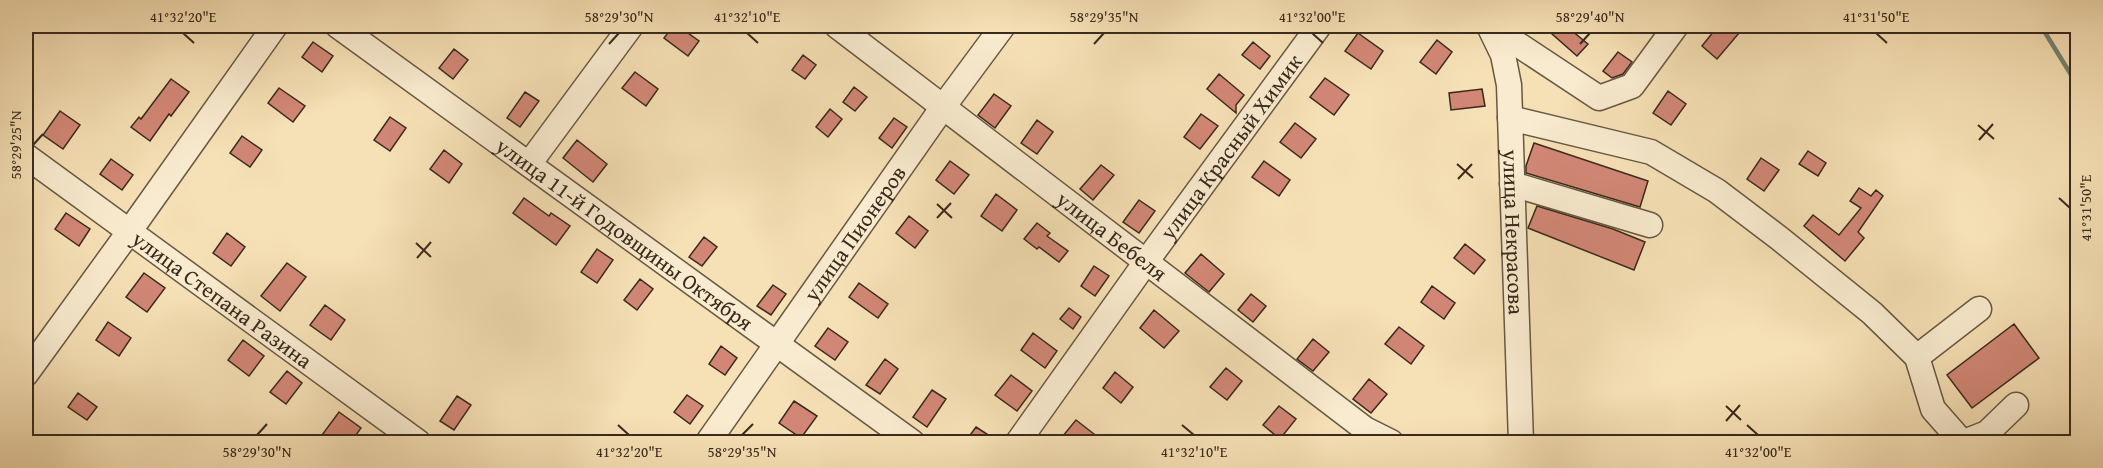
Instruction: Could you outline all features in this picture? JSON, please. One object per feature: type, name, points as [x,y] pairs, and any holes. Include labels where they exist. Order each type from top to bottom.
[{"type":"street","points":[[26,374],[275,26]]},
{"type":"street","name":"улица 11-й Годовщины Октября","points":[[338,26],[912,442]]},
{"type":"street","points":[[529,164],[631,26]]},
{"type":"street","name":"улица Бебеля","points":[[837,26],[1365,429],[1391,442]]},
{"type":"street","name":"улица Пионеров","points":[[708,442],[943,107],[1003,26]]},
{"type":"street","name":"улица Красный Химик","points":[[1018,442],[1146,262],[1319,26]]},
{"type":"street","name":"улица Некрасова","points":[[1490,26],[1599,98],[1632,86],[1676,26]]},
{"type":"street","name":"улица Некрасова","points":[[1490,26],[1503,55],[1509,85],[1521,442]]},
{"type":"street","points":[[1510,118],[1651,152],[1717,191],[1872,313],[1917,357],[1934,409],[1963,442],[1987,433],[2016,405]]},
{"type":"street","name":"улица Степана Разина","points":[[26,156],[418,442]]},
{"type":"street","points":[[1512,184],[1650,225]]},
{"type":"street","points":[[1917,357],[1979,309]]},
{"type":"building","points":[[673,26],[678,26],[699,41],[688,56],[664,38]]},
{"type":"building","points":[[1543,26],[1566,26],[1588,44],[1577,56]]},
{"type":"building","points":[[1718,26],[1745,26],[1717,59],[1702,46]]},
{"type":"building","points":[[1358,33],[1383,51],[1371,69],[1345,51]]},
{"type":"building","points":[[1437,40],[1452,52],[1436,74],[1420,62]]},
{"type":"building","points":[[313,42],[333,56],[322,72],[302,57]]},
{"type":"building","points":[[1253,42],[1270,56],[1260,69],[1242,55]]},
{"type":"building","points":[[454,49],[468,60],[453,79],[439,68]]},
{"type":"building","points":[[1618,52],[1632,62],[1623,74],[1612,78],[1603,71]]},
{"type":"building","points":[[803,55],[816,65],[805,79],[792,70]]},
{"type":"building","points":[[635,72],[658,89],[646,106],[622,88]]},
{"type":"building","points":[[1219,74],[1244,95],[1236,105],[1236,113],[1207,89]]},
{"type":"building","points":[[1325,78],[1349,95],[1334,115],[1310,97]]},
{"type":"building","points":[[171,79],[189,92],[171,116],[169,114],[150,141],[131,127],[139,117],[141,119]]},
{"type":"building","points":[[854,87],[867,97],[855,111],[843,102]]},
{"type":"building","points":[[279,88],[305,106],[293,122],[268,103]]},
{"type":"building","points":[[1482,89],[1485,106],[1451,110],[1449,93]]},
{"type":"building","points":[[1668,91],[1686,104],[1671,125],[1653,113]]},
{"type":"building","points":[[525,92],[539,101],[520,127],[507,118]]},
{"type":"building","points":[[994,94],[1011,106],[995,128],[978,115]]},
{"type":"building","points":[[830,109],[842,119],[828,137],[816,127]]},
{"type":"building","points":[[60,111],[80,125],[63,149],[43,135]]},
{"type":"building","points":[[1201,114],[1218,126],[1200,149],[1184,137]]},
{"type":"building","points":[[390,117],[406,128],[390,151],[374,140]]},
{"type":"building","points":[[894,118],[907,127],[892,148],[879,138]]},
{"type":"building","points":[[1037,120],[1053,132],[1037,154],[1021,143]]},
{"type":"building","points":[[1295,123],[1316,139],[1301,158],[1280,142]]},
{"type":"building","points":[[242,136],[262,150],[250,167],[230,153]]},
{"type":"building","points":[[577,140],[607,164],[593,182],[563,158]]},
{"type":"building","points":[[1534,143],[1648,181],[1640,207],[1526,173],[1526,166]]},
{"type":"building","points":[[444,150],[462,164],[449,183],[430,169]]},
{"type":"building","points":[[1808,151],[1826,163],[1818,176],[1799,164]]},
{"type":"building","points":[[1761,158],[1779,170],[1764,191],[1747,179]]},
{"type":"building","points":[[111,159],[133,175],[122,190],[100,174]]},
{"type":"building","points":[[950,161],[969,175],[954,194],[936,180]]},
{"type":"building","points":[[1264,161],[1290,180],[1279,196],[1252,177]]},
{"type":"building","points":[[1101,165],[1114,175],[1093,200],[1080,189]]},
{"type":"building","points":[[1859,188],[1871,196],[1876,190],[1883,196],[1858,232],[1864,238],[1845,261],[1804,226],[1813,215],[1839,235],[1861,208],[1850,201]]},
{"type":"building","points":[[996,194],[1017,210],[1002,231],[981,216]]},
{"type":"building","points":[[524,198],[549,216],[551,213],[570,226],[556,245],[513,213]]},
{"type":"building","points":[[1139,200],[1155,211],[1139,233],[1123,222]]},
{"type":"building","points":[[1537,206],[1613,229],[1645,242],[1634,270],[1528,228]]},
{"type":"building","points":[[66,213],[90,229],[79,246],[55,229]]},
{"type":"building","points":[[909,216],[928,231],[915,248],[896,233]]},
{"type":"building","points":[[1037,223],[1050,233],[1047,236],[1068,251],[1059,262],[1024,239]]},
{"type":"building","points":[[227,233],[245,247],[231,266],[213,253]]},
{"type":"building","points":[[704,237],[717,247],[702,266],[689,257]]},
{"type":"building","points":[[1465,244],[1485,260],[1474,274],[1454,258]]},
{"type":"building","points":[[597,249],[613,260],[597,283],[581,272]]},
{"type":"building","points":[[1201,254],[1224,274],[1209,292],[1185,273]]},
{"type":"building","points":[[287,263],[306,277],[280,311],[261,296]]},
{"type":"building","points":[[1094,266],[1109,276],[1095,296],[1081,286]]},
{"type":"building","points":[[144,273],[165,288],[147,312],[126,297]]},
{"type":"building","points":[[640,279],[653,289],[637,310],[624,300]]},
{"type":"building","points":[[859,283],[888,304],[878,318],[849,297]]},
{"type":"building","points":[[773,285],[786,294],[771,315],[757,306]]},
{"type":"building","points":[[1432,286],[1455,303],[1444,319],[1421,302]]},
{"type":"building","points":[[1251,294],[1266,306],[1253,322],[1238,310]]},
{"type":"building","points":[[325,305],[345,320],[331,340],[310,325]]},
{"type":"building","points":[[1069,308],[1081,317],[1073,329],[1060,319]]},
{"type":"building","points":[[1154,310],[1179,331],[1164,348],[1140,328]]},
{"type":"building","points":[[108,322],[131,338],[119,356],[96,340]]},
{"type":"building","points":[[2014,324],[2039,358],[1972,408],[1947,375]]},
{"type":"building","points":[[1399,327],[1424,346],[1411,364],[1385,344]]},
{"type":"building","points":[[828,328],[848,342],[835,360],[815,346]]},
{"type":"building","points":[[1033,333],[1057,351],[1045,368],[1021,350]]},
{"type":"building","points":[[1313,339],[1329,352],[1313,371],[1297,359]]},
{"type":"building","points":[[243,340],[264,356],[249,376],[228,360]]},
{"type":"building","points":[[721,346],[737,358],[725,375],[709,364]]},
{"type":"building","points":[[885,359],[898,369],[880,394],[866,385]]},
{"type":"building","points":[[1226,368],[1242,381],[1227,400],[1210,387]]},
{"type":"building","points":[[287,371],[302,383],[286,404],[270,392]]},
{"type":"building","points":[[1115,372],[1133,387],[1121,403],[1103,388]]},
{"type":"building","points":[[1011,375],[1032,391],[1017,411],[995,395]]},
{"type":"building","points":[[1369,379],[1387,394],[1371,413],[1353,399]]},
{"type":"building","points":[[932,390],[946,399],[927,427],[913,417]]},
{"type":"building","points":[[78,393],[97,407],[87,420],[68,407]]},
{"type":"building","points":[[687,395],[703,406],[690,424],[674,412]]},
{"type":"building","points":[[457,396],[471,405],[454,430],[440,421]]},
{"type":"building","points":[[794,401],[817,416],[801,438],[779,423]]},
{"type":"building","points":[[1279,406],[1296,419],[1280,439],[1263,425]]},
{"type":"building","points":[[339,412],[361,428],[351,442],[332,442],[322,435]]},
{"type":"building","points":[[1076,420],[1094,434],[1087,442],[1069,442],[1062,437]]},
{"type":"building","points":[[976,427],[999,442],[965,442]]},
{"type":"waterway","points":[[2041,26],[2078,86]]}]
